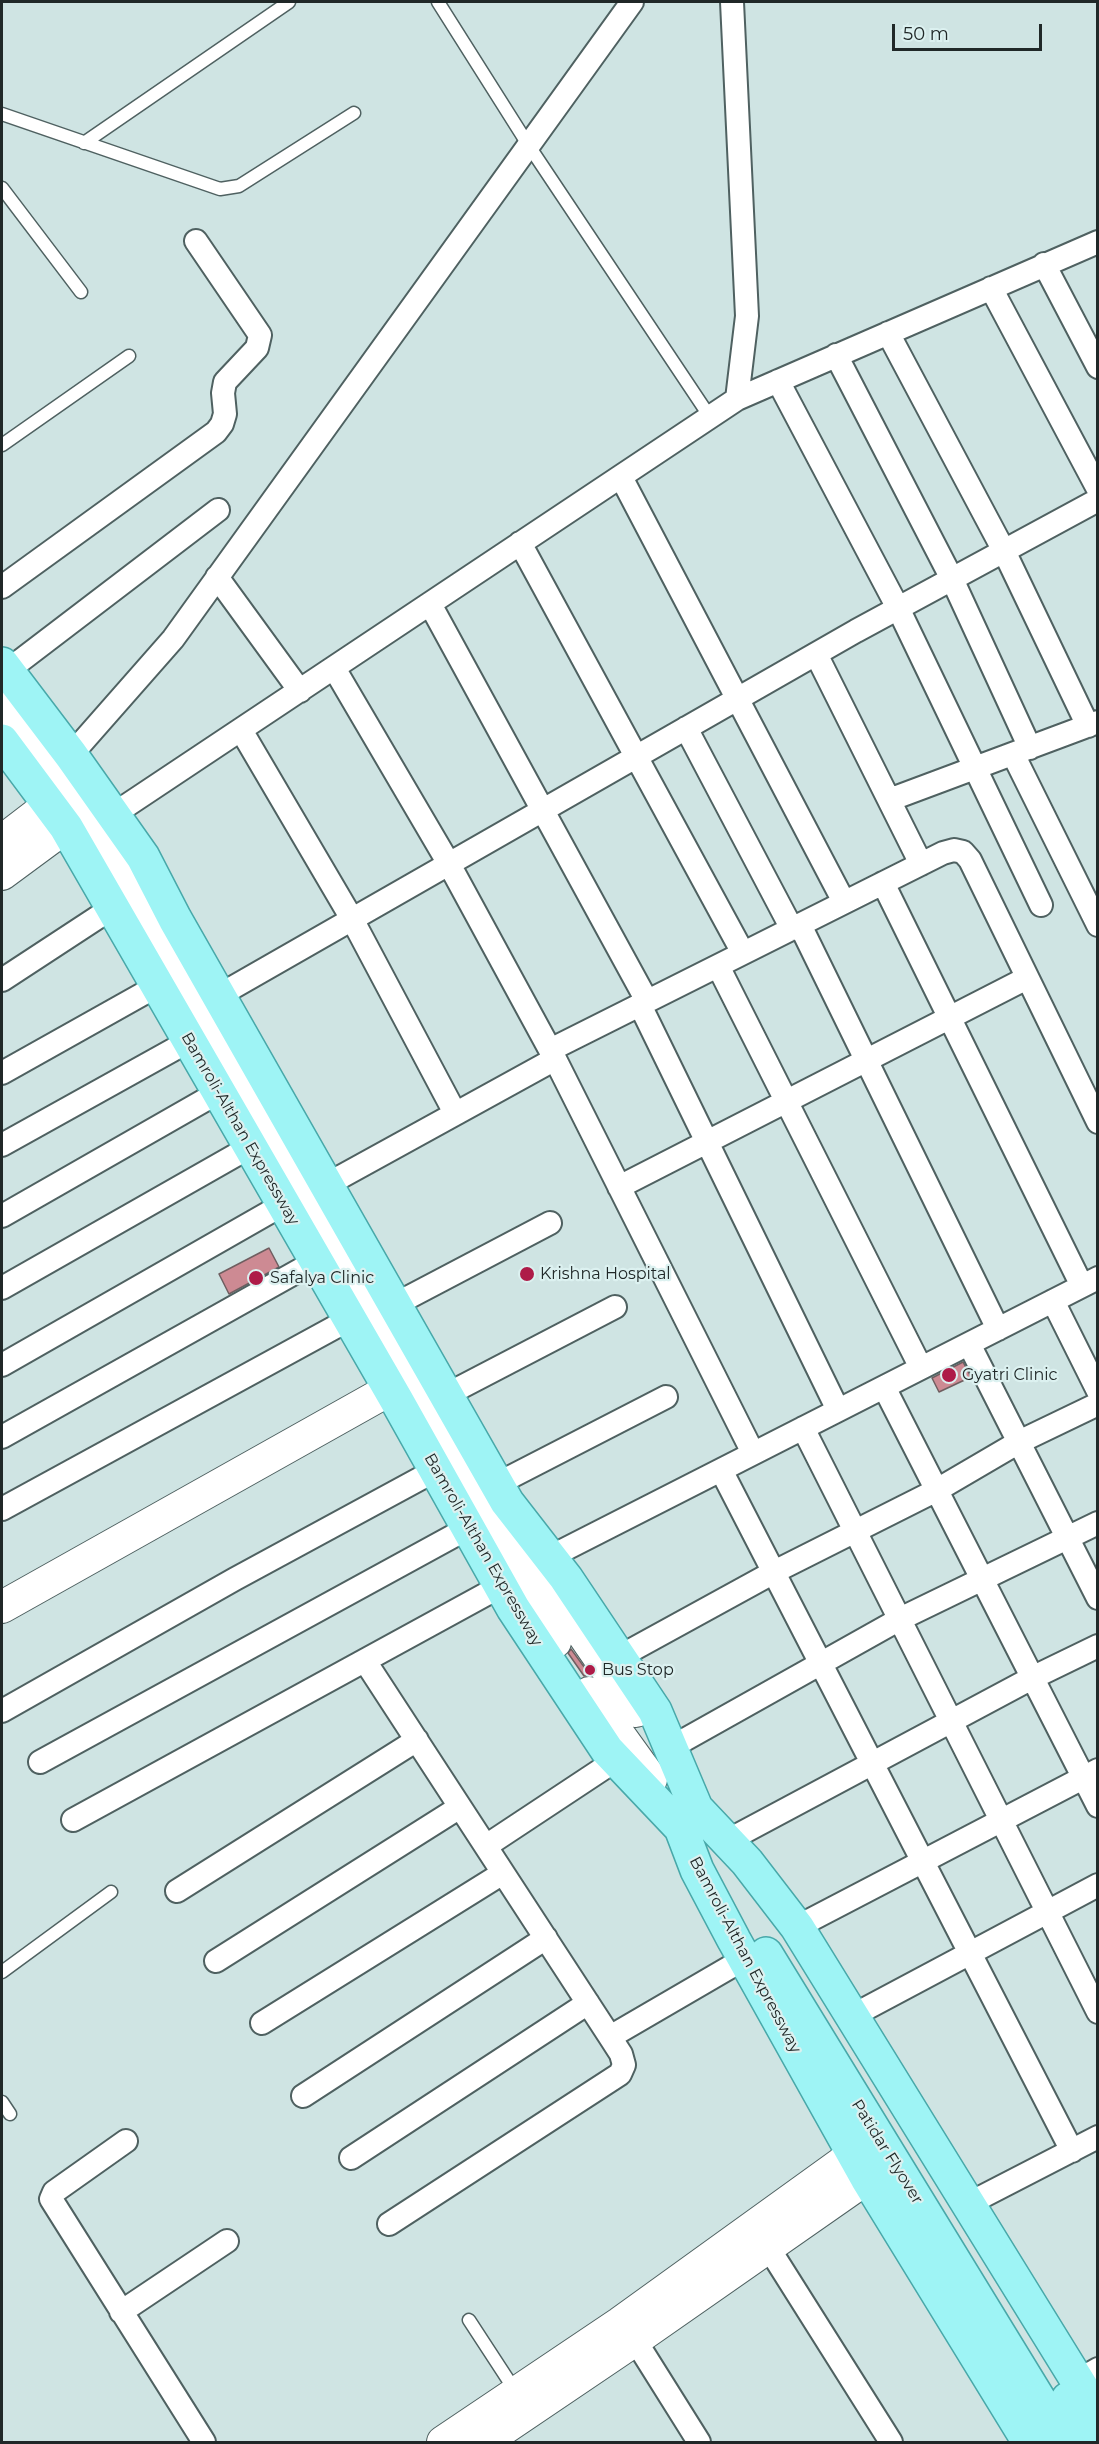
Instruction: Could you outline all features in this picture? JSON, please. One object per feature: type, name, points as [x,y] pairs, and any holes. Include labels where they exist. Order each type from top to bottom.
[{"type":"main road","points":[[3,678],[76,799],[143,857],[218,996],[394,1305],[409,1378],[446,1395],[484,1508],[507,1502],[550,1557],[655,1711],[670,1748],[688,1818]]},
{"type":"main road","name":"Bamroli-Althan Expressway","points":[[2,741],[76,799],[112,908],[350,1319],[409,1378],[435,1470],[484,1508],[501,1586],[607,1750],[616,1760],[688,1818],[697,1870]]},
{"type":"main road","name":"Patidar Flyover","points":[[688,1818],[737,1851],[767,1935],[1065,2442]]},
{"type":"main road","name":"Patidar Flyover","points":[[697,1870],[725,1892],[767,1935],[1095,2442]]},
{"type":"main road","points":[[767,1935],[852,2016],[968,2204],[1087,2375],[1098,2414]]},
{"type":"main road","name":"Bamroli-Althan Expressway","points":[[767,1935],[860,2166],[1029,2442]]},
{"type":"street","points":[[2,874],[76,799],[173,639],[632,2]]},
{"type":"street","points":[[732,2],[747,316],[737,399]]},
{"type":"street","points":[[2,587],[216,432],[222,424],[225,414],[223,393],[225,382],[256,348],[260,335],[196,241]]},
{"type":"street","points":[[2,841],[76,799],[241,730],[737,399],[1098,242]]},
{"type":"street","points":[[1044,264],[1098,367]]},
{"type":"street","points":[[991,288],[1098,489]]},
{"type":"street","points":[[888,333],[1093,724],[889,800]]},
{"type":"street","points":[[836,356],[952,579],[1021,751],[1091,897],[1098,925]]},
{"type":"street","points":[[778,381],[898,608],[1041,905]]},
{"type":"street","points":[[621,477],[844,903]]},
{"type":"street","points":[[218,996],[736,699],[1098,500]]},
{"type":"street","points":[[3,678],[218,510]]},
{"type":"street","points":[[520,543],[743,953]]},
{"type":"street","points":[[218,577],[300,691]]},
{"type":"street","points":[[430,604],[543,810],[643,1003],[706,1141],[838,1410]]},
{"type":"street","points":[[816,654],[921,864]]},
{"type":"street","points":[[334,669],[449,864],[552,1054],[753,1453]]},
{"type":"street","points":[[686,728],[867,1061],[998,1329]]},
{"type":"street","points":[[241,730],[352,919],[456,1113]]},
{"type":"street","name":"Bamroli-Althan Expressway","points":[[76,799],[125,868],[409,1378],[484,1508]]},
{"type":"street","points":[[326,1185],[456,1113],[552,1054],[643,1003],[921,864],[954,850],[963,852],[970,860],[1027,978],[1090,1086],[1098,1122]]},
{"type":"street","points":[[550,1557],[1090,1282],[949,1016],[883,883]]},
{"type":"street","points":[[2,980],[112,908]]},
{"type":"street","points":[[718,966],[921,1368]]},
{"type":"street","points":[[619,1187],[1027,978]]},
{"type":"street","points":[[2,1073],[157,986]]},
{"type":"street","points":[[2,1145],[189,1041]]},
{"type":"street","points":[[2,1216],[219,1092]]},
{"type":"street","points":[[2,1288],[250,1147]]},
{"type":"street","points":[[2,1365],[284,1204]]},
{"type":"street","points":[[394,1305],[550,1223]]},
{"type":"street","points":[[2,1437],[316,1261]]},
{"type":"street","points":[[1053,1301],[1098,1390]]},
{"type":"street","points":[[446,1395],[615,1307]]},
{"type":"street","points":[[2,1509],[350,1319]]},
{"type":"street","points":[[969,1344],[1098,1598]]},
{"type":"street","points":[[2,1607],[409,1378]]},
{"type":"street","points":[[884,1387],[1032,1678],[1090,1773],[1098,1806]]},
{"type":"street","points":[[40,1762],[484,1508],[666,1397]]},
{"type":"street","points":[[619,1657],[774,1572],[937,1490],[1019,1442],[1098,1404]]},
{"type":"street","points":[[803,1428],[1098,2012]]},
{"type":"street","points":[[2,1712],[235,1579],[435,1470]]},
{"type":"street","points":[[721,1470],[1072,2151]]},
{"type":"street","points":[[484,1508],[532,1608],[610,1725],[669,1803],[688,1818]]},
{"type":"street","points":[[670,1748],[900,1620],[1098,1523]]},
{"type":"street","points":[[73,1820],[501,1586]]},
{"type":"street","points":[[737,1851],[873,1763],[1032,1678],[1098,1646]]},
{"type":"street","points":[[365,1661],[624,2060],[620,2074],[389,2224]]},
{"type":"street","points":[[177,1891],[417,1740]]},
{"type":"street","points":[[486,1846],[616,1760]]},
{"type":"street","points":[[610,2037],[767,1935],[923,1861],[1090,1773]]},
{"type":"street","points":[[216,1961],[460,1807]]},
{"type":"street","points":[[262,2023],[503,1873]]},
{"type":"street","points":[[852,2016],[1098,1885]]},
{"type":"street","points":[[303,2096],[546,1938]]},
{"type":"street","points":[[351,2158],[588,2003]]},
{"type":"street","points":[[968,2204],[1098,2137]]},
{"type":"street","points":[[126,2141],[54,2192],[51,2199],[204,2442]]},
{"type":"street","points":[[499,2438],[768,2247],[860,2166]]},
{"type":"street","points":[[443,2442],[860,2166]]},
{"type":"street","points":[[122,2312],[227,2241]]},
{"type":"street","points":[[768,2247],[891,2442]]},
{"type":"street","points":[[635,2340],[699,2442]]},
{"type":"lane","points":[[84,143],[289,2]]},
{"type":"lane","points":[[438,2],[530,146],[710,417]]},
{"type":"lane","points":[[2,114],[220,189],[239,186],[354,113]]},
{"type":"lane","points":[[2,188],[81,292]]},
{"type":"lane","points":[[2,445],[129,356]]},
{"type":"lane","points":[[2,1972],[111,1892]]},
{"type":"lane","points":[[2,2102],[10,2114]]},
{"type":"lane","points":[[469,2320],[517,2393]]},
{"type":"building","points":[[269,1248],[279,1267],[229,1294],[219,1274]]},
{"type":"building","points":[[963,1362],[971,1377],[939,1392],[932,1378]]},
{"type":"building","points":[[571,1649],[590,1675],[584,1676],[568,1653]]},
{"type":"place","name":"Krishna Hospital","points":[[527,1274]]},
{"type":"place","name":"Safalya Clinic","points":[[256,1278]]},
{"type":"place","name":"Gyatri Clinic","points":[[949,1375]]},
{"type":"place","name":"Bus Stop","points":[[590,1670]]}]
